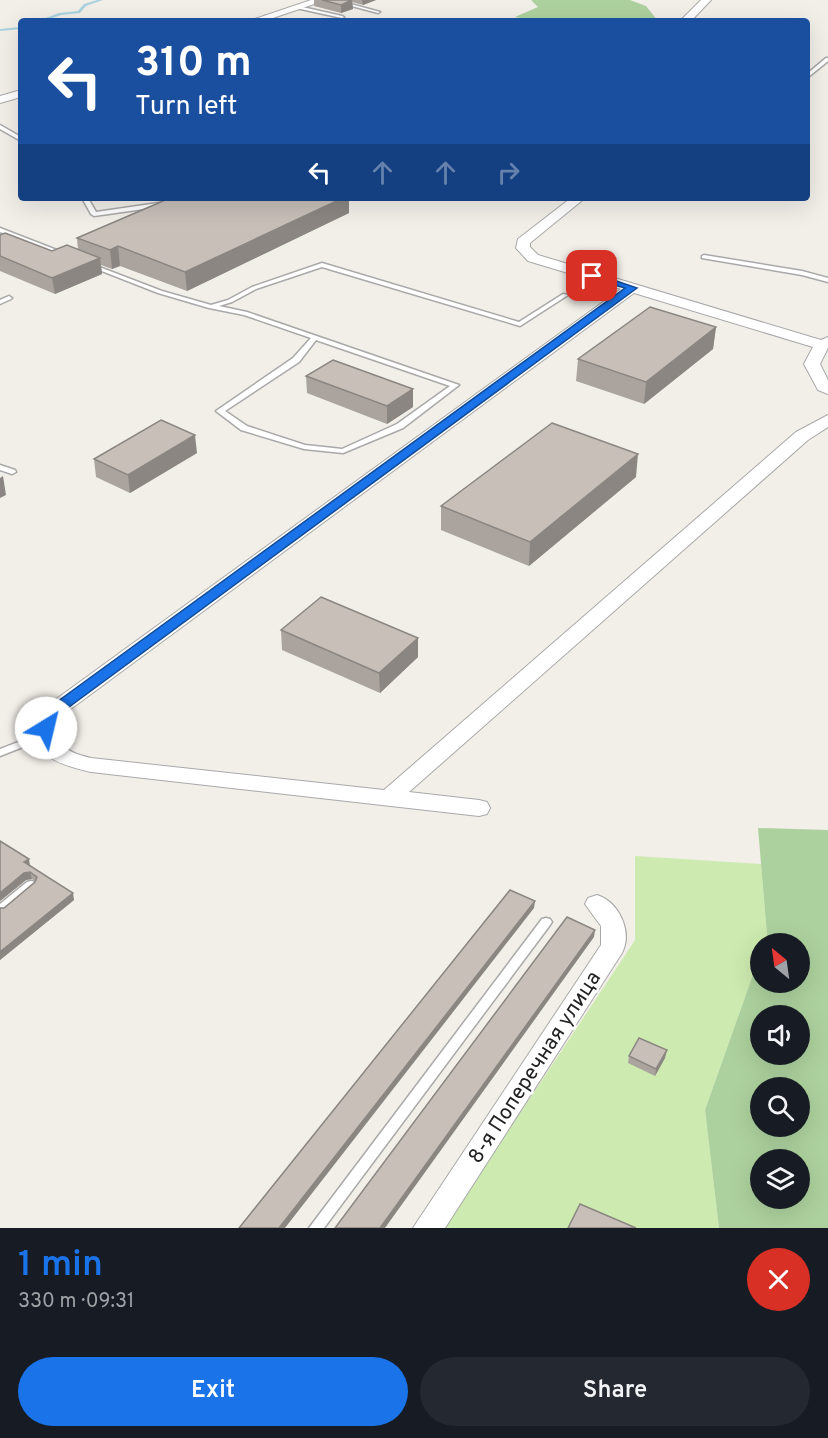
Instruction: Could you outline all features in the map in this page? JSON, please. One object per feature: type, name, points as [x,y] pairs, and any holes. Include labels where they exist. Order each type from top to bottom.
[{"type":"street","points":[[265,17],[321,0]]},
{"type":"street","points":[[688,18],[706,0]]},
{"type":"street","points":[[0,100],[18,94]]},
{"type":"street","points":[[575,201],[524,242],[522,248],[533,258],[825,343],[812,364],[824,387],[828,390]]},
{"type":"street","points":[[479,808],[91,765],[66,759],[50,746],[46,728],[55,710],[632,288]]},
{"type":"street","points":[[388,798],[802,436],[828,420]]},
{"type":"street","name":"8-я Поперечная улица","points":[[428,1228],[613,946],[613,924],[597,904]]},
{"type":"lane","points":[[331,0],[378,12]]},
{"type":"lane","points":[[298,7],[342,17]]},
{"type":"lane","points":[[810,75],[828,58]]},
{"type":"lane","points":[[0,127],[18,137]]},
{"type":"lane","points":[[87,201],[94,214],[174,202]]},
{"type":"lane","points":[[0,230],[75,259]]},
{"type":"lane","points":[[704,257],[802,273],[828,280]]},
{"type":"lane","points":[[85,263],[160,292],[211,307],[245,313],[315,337],[455,385],[400,426],[343,451],[304,447],[244,428],[220,411],[296,360],[315,337]]},
{"type":"lane","points":[[211,307],[230,301],[255,288],[322,265],[520,324],[565,295]]},
{"type":"lane","points":[[0,302],[9,298]]},
{"type":"lane","points":[[0,467],[12,472]]},
{"type":"lane","points":[[0,753],[47,734]]},
{"type":"lane","points":[[0,910],[31,885]]},
{"type":"lane","points":[[316,1228],[546,922]]},
{"type":"green space","points":[[531,0],[630,0],[646,6],[656,18],[515,17],[538,7]]},
{"type":"green space","points":[[758,828],[828,830],[828,1228],[719,1228],[705,1110],[750,983],[750,993],[810,993],[810,933],[767,933]]},
{"type":"green space","points":[[635,856],[761,864],[767,933],[750,933],[750,983],[705,1110],[719,1228],[444,1228],[635,940]]},
{"type":"building","points":[[322,0],[352,0],[341,5]]},
{"type":"building","points":[[163,201],[337,201],[185,272],[118,246],[110,250],[77,238]]},
{"type":"building","points":[[5,233],[52,251],[67,245],[100,258],[52,278],[0,256],[0,235]]},
{"type":"building","points":[[650,307],[716,327],[646,382],[578,359]]},
{"type":"building","points":[[333,360],[413,389],[387,406],[306,376]]},
{"type":"building","points":[[161,420],[195,435],[128,475],[94,459]]},
{"type":"building","points":[[552,423],[638,454],[530,542],[441,506]]},
{"type":"building","points":[[321,597],[418,638],[379,673],[281,630]]},
{"type":"building","points":[[0,841],[29,859],[24,862],[73,893],[0,952],[0,908],[4,908],[35,882],[37,877],[30,872],[24,873],[0,893]]},
{"type":"building","points":[[510,890],[535,901],[279,1228],[239,1228]]},
{"type":"building","points":[[567,917],[595,930],[380,1228],[335,1228]]},
{"type":"building","points":[[639,1038],[667,1050],[656,1069],[629,1056]]},
{"type":"building","points":[[580,1204],[636,1228],[568,1228]]},
{"type":"waterway","points":[[49,18],[79,12],[85,5],[101,0]]},
{"type":"waterway","points":[[0,30],[18,28]]},
{"type":"route","points":[[46,728],[55,710],[632,288],[592,276]]}]
